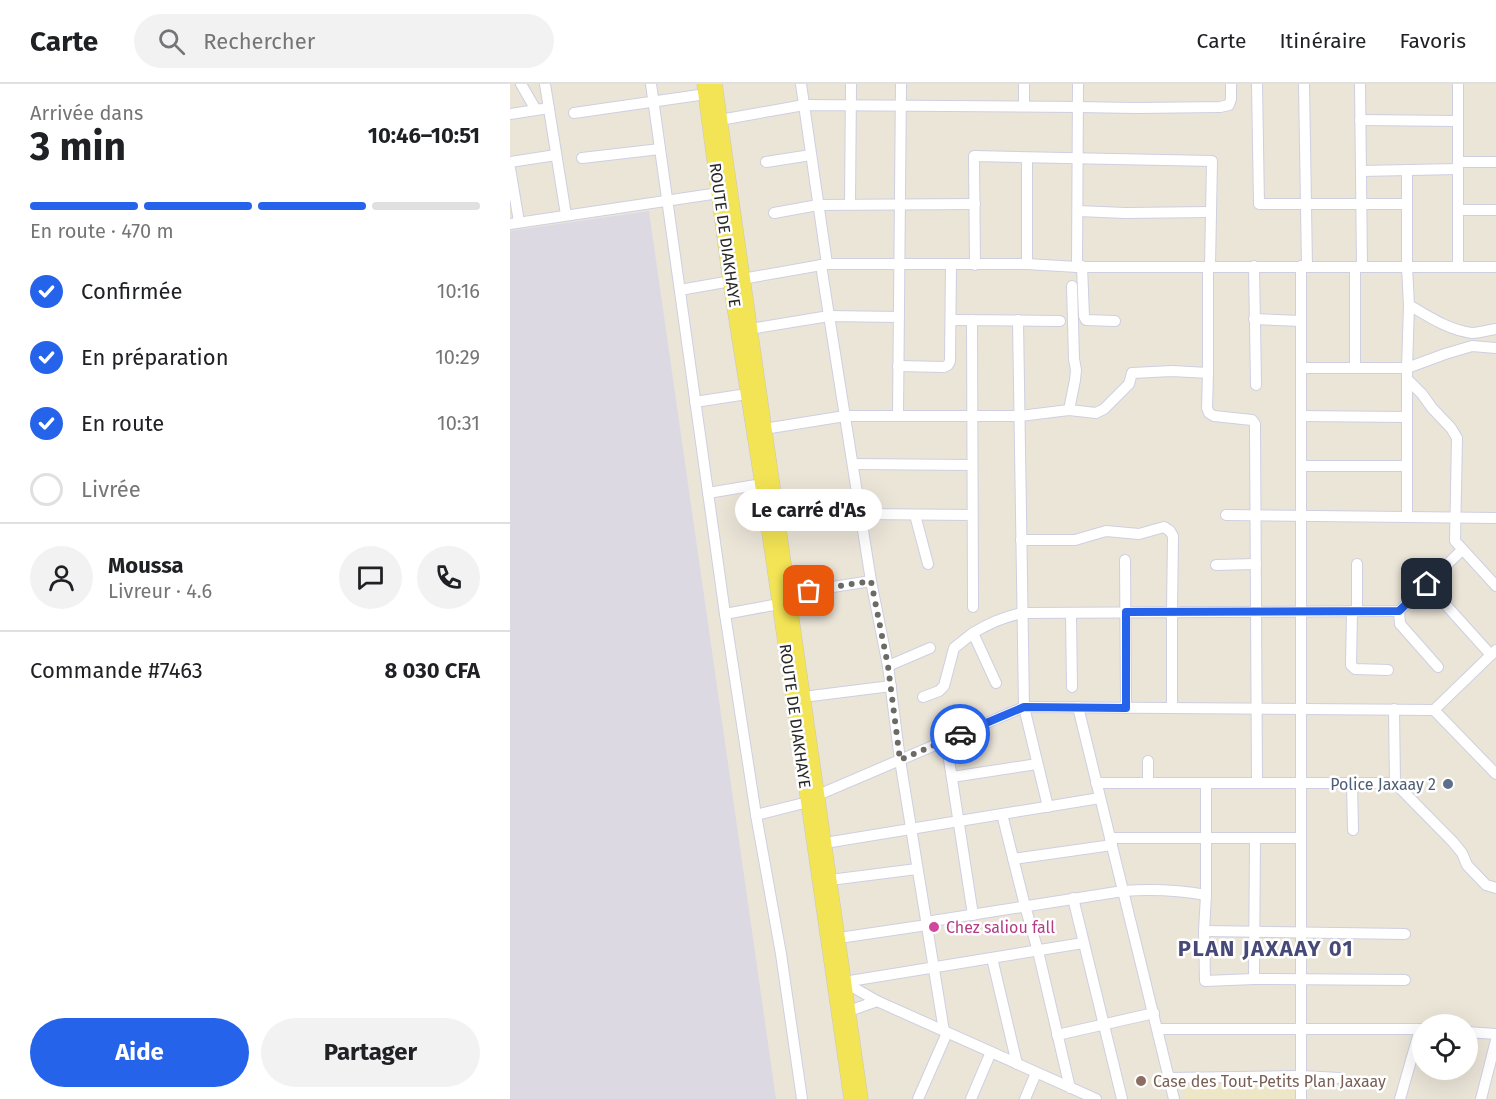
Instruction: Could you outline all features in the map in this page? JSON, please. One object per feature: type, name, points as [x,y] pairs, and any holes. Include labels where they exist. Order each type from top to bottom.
[{"type":"main road","name":"ROUTE DE DIAKHAYE","points":[[708,87],[720,120],[747,394],[803,697],[813,799],[825,843],[839,938],[839,982]]},
{"type":"main road","name":"ROUTE DE DIAKHAYE","points":[[708,87],[719,193],[736,280],[750,329],[784,599],[843,1012],[852,1099]]},
{"type":"street","points":[[521,84],[536,110]]},
{"type":"street","points":[[545,84],[566,215]]},
{"type":"street","points":[[651,84],[725,614],[756,815],[781,954],[802,1099]]},
{"type":"street","points":[[801,84],[818,205],[829,316],[871,581],[888,666],[900,760],[933,967],[946,1032],[918,1099]]},
{"type":"street","points":[[850,204],[851,84]]},
{"type":"street","points":[[898,416],[901,84]]},
{"type":"street","points":[[1024,84],[1024,106]]},
{"type":"street","points":[[1078,84],[1078,211],[1084,316],[1086,320],[1115,321]]},
{"type":"street","points":[[720,120],[804,105],[1158,108],[1226,106],[1229,105],[1231,99],[1231,84]]},
{"type":"street","points":[[1257,84],[1259,204],[1407,204]]},
{"type":"street","points":[[1301,1099],[1301,321],[1306,204],[1304,84]]},
{"type":"street","points":[[1355,368],[1361,204],[1360,84]]},
{"type":"street","points":[[1458,84],[1458,267]]},
{"type":"street","points":[[574,112],[653,102],[708,87]]},
{"type":"street","points":[[510,114],[549,108]]},
{"type":"street","points":[[1360,120],[1458,121]]},
{"type":"street","points":[[582,158],[660,149]]},
{"type":"street","points":[[510,162],[556,155]]},
{"type":"street","points":[[766,162],[811,155]]},
{"type":"street","points":[[975,265],[974,156],[1212,161],[1207,408],[1214,416],[1248,419],[1254,424],[1257,783]]},
{"type":"street","points":[[1026,264],[1027,158]]},
{"type":"street","points":[[1361,171],[1407,170],[1496,162]]},
{"type":"street","points":[[510,168],[514,223],[719,193]]},
{"type":"street","points":[[1407,170],[1407,517]]},
{"type":"street","points":[[774,213],[818,205],[975,204]]},
{"type":"street","points":[[1458,210],[1496,210]]},
{"type":"street","points":[[1078,211],[1211,212]]},
{"type":"street","points":[[680,290],[824,265],[1496,267]]},
{"type":"street","points":[[898,366],[944,367],[948,365],[950,361],[951,265]]},
{"type":"street","points":[[1254,266],[1256,385]]},
{"type":"street","points":[[1069,410],[1076,370],[1072,286]]},
{"type":"street","points":[[1408,305],[1456,330],[1473,333],[1496,329]]},
{"type":"street","points":[[750,329],[829,316],[899,317]]},
{"type":"street","points":[[951,320],[1060,321]]},
{"type":"street","points":[[972,320],[973,607]]},
{"type":"street","points":[[1018,320],[1024,707],[1048,807]]},
{"type":"street","points":[[1254,320],[1301,321]]},
{"type":"street","points":[[1472,346],[1473,333]]},
{"type":"street","points":[[1301,368],[1355,368],[1407,373],[1445,354],[1472,346],[1496,348]]},
{"type":"street","points":[[764,429],[845,416],[1020,416],[1069,410],[1096,413],[1104,409],[1129,384],[1132,373],[1172,371],[1208,373]]},
{"type":"street","points":[[1407,373],[1432,408],[1451,428],[1456,438],[1455,541],[1496,586]]},
{"type":"street","points":[[695,402],[747,394]]},
{"type":"street","points":[[1301,416],[1407,417]]},
{"type":"street","points":[[853,464],[972,465]]},
{"type":"street","points":[[1301,466],[1407,466]]},
{"type":"street","points":[[708,493],[762,484]]},
{"type":"street","points":[[861,514],[972,515]]},
{"type":"street","points":[[915,515],[928,564]]},
{"type":"street","points":[[1227,516],[1496,518]]},
{"type":"street","points":[[1021,540],[1075,540],[1107,531],[1139,534],[1164,528],[1170,531],[1173,536],[1172,708]]},
{"type":"street","points":[[923,697],[939,691],[944,686],[954,648],[985,625],[1004,617],[1022,613],[1399,611],[1462,550]]},
{"type":"street","points":[[1125,560],[1126,708]]},
{"type":"street","points":[[1216,565],[1256,564]]},
{"type":"street","points":[[1357,564],[1351,665],[1355,669],[1388,670]]},
{"type":"street","points":[[725,614],[871,581]]},
{"type":"street","points":[[756,815],[813,799],[1024,707],[1434,710],[1493,652],[1427,584]]},
{"type":"street","points":[[1399,611],[1400,624],[1438,667]]},
{"type":"street","points":[[1071,614],[1072,687]]},
{"type":"street","points":[[974,633],[996,682]]},
{"type":"street","points":[[888,666],[930,648]]},
{"type":"street","points":[[803,697],[891,686]]},
{"type":"street","points":[[1078,707],[1174,1099]]},
{"type":"street","points":[[1394,710],[1395,783],[1453,842],[1462,853],[1467,865],[1486,885],[1496,888]]},
{"type":"street","points":[[1434,710],[1496,774]]},
{"type":"street","points":[[946,740],[973,915]]},
{"type":"street","points":[[1148,761],[1148,783]]},
{"type":"street","points":[[952,777],[1037,764]]},
{"type":"street","points":[[1096,783],[1395,783]]},
{"type":"street","points":[[1206,783],[1205,981],[1254,979],[1404,981]]},
{"type":"street","points":[[1352,783],[1353,830]]},
{"type":"street","points":[[825,843],[1100,798]]},
{"type":"street","points":[[1002,814],[1038,951],[1070,1088]]},
{"type":"street","points":[[1254,979],[1255,838]]},
{"type":"street","points":[[1013,859],[1111,841],[1301,838]]},
{"type":"street","points":[[830,880],[917,869]]},
{"type":"street","points":[[839,938],[1123,891],[1152,889],[1206,895]]},
{"type":"street","points":[[1072,898],[1122,1099]]},
{"type":"street","points":[[1204,932],[1405,934]]},
{"type":"street","points":[[839,982],[1083,943]]},
{"type":"street","points":[[992,958],[1017,1064]]},
{"type":"street","points":[[839,982],[1096,1099]]},
{"type":"street","points":[[843,1012],[877,1001]]},
{"type":"street","points":[[1057,1035],[1154,1013]]},
{"type":"street","points":[[1158,1029],[1412,1029]]},
{"type":"street","points":[[1478,1033],[1496,1034]]},
{"type":"street","points":[[1481,1099],[1491,1082],[1496,1040]]},
{"type":"street","points":[[971,1099],[992,1053]]},
{"type":"street","points":[[1401,1099],[1412,1060]]},
{"type":"street","points":[[1024,1099],[1036,1072]]},
{"type":"street","points":[[1170,1078],[1301,1076],[1340,1078]]},
{"type":"shaded area","points":[[649,211],[776,1099],[510,1099],[510,231]]},
{"type":"shaded area","points":[[1181,1081],[1296,1082],[1296,1099],[1185,1099]]},
{"type":"way so far","points":[[809,591],[871,581],[888,666],[900,760],[960,734]]},
{"type":"place","name":"Le carré d'As","points":[[809,591]]},
{"type":"place","name":"Police Jaxaay 2","points":[[1448,784]]},
{"type":"place","name":"Chez saliou fall","points":[[934,927]]},
{"type":"place","name":"Case des Tout-Petits Plan Jaxaay","points":[[1141,1081]]},
{"type":"district","name":"PLAN JAXAAY 01","points":[[1266,948]]},
{"type":"route","points":[[960,734],[1024,707],[1126,708],[1126,612],[1399,611],[1427,584]]}]
